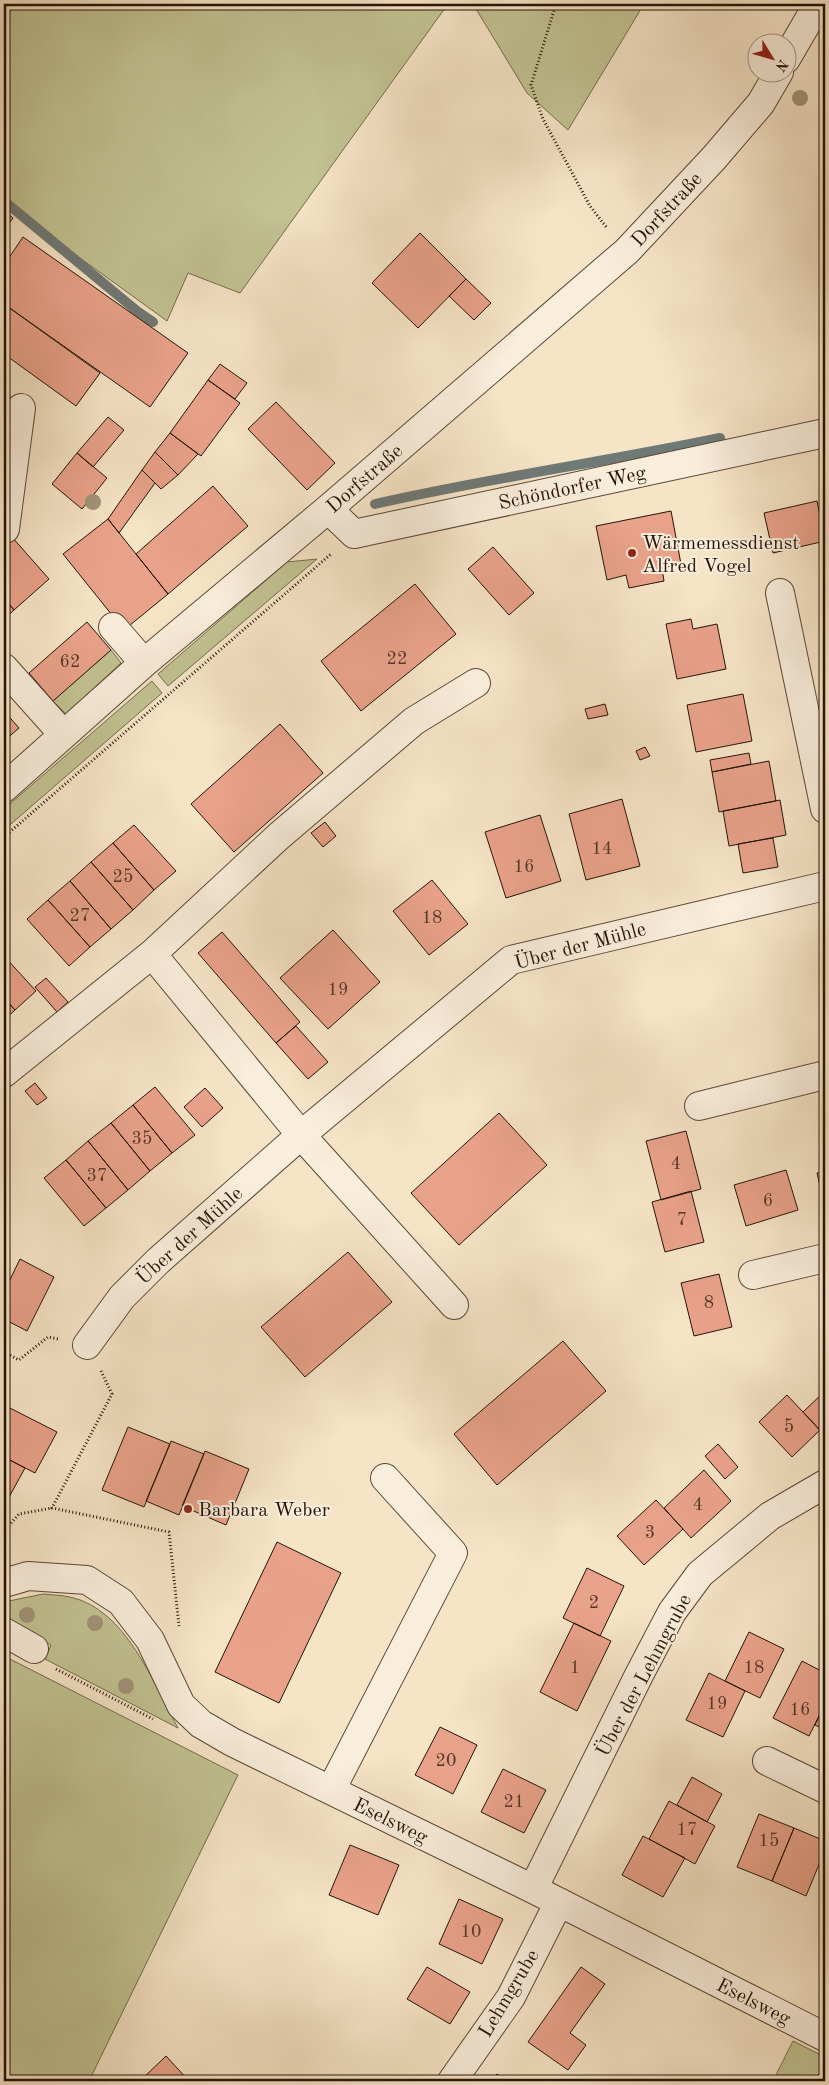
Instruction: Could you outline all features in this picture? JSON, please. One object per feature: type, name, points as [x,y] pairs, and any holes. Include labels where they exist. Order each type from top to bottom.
[{"type":"street","points":[[796,42],[818,4]]},
{"type":"street","name":"Dorfstraße","points":[[4,788],[144,663],[328,509],[627,251],[714,158],[761,103],[773,82]]},
{"type":"street","points":[[5,529],[21,408]]},
{"type":"street","name":"Schöndorfer Weg","points":[[354,534],[825,433]]},
{"type":"street","points":[[328,509],[354,534]]},
{"type":"street","points":[[780,593],[825,809]]},
{"type":"street","points":[[113,626],[144,663]]},
{"type":"street","points":[[4,668],[63,734]]},
{"type":"street","points":[[4,1073],[152,954],[279,836],[414,721],[476,683]]},
{"type":"street","name":"Über der Mühle","points":[[87,1345],[122,1297],[152,1267],[301,1134],[511,960],[825,886]]},
{"type":"street","points":[[152,954],[301,1134],[454,1305]]},
{"type":"street","points":[[698,1106],[825,1075]]},
{"type":"street","points":[[754,1275],[825,1258]]},
{"type":"street","points":[[331,1790],[454,1553],[385,1478]]},
{"type":"street","name":"Über der Lehmgrube","points":[[533,1889],[672,1612],[700,1574],[770,1516],[825,1484]]},
{"type":"street","name":"Eselsweg","points":[[4,1583],[28,1576],[87,1580],[121,1602],[150,1640],[181,1704],[201,1724],[232,1742],[533,1889],[825,2037]]},
{"type":"street","points":[[4,1632],[34,1649]]},
{"type":"street","points":[[767,1761],[825,1789]]},
{"type":"street","name":"Lehmgrube","points":[[452,2081],[511,1998],[559,1902]]},
{"type":"path","points":[[556,4],[531,86],[543,119],[590,206],[627,251]]},
{"type":"path","points":[[4,837],[354,534]]},
{"type":"path","points":[[4,1352],[18,1360],[48,1337],[87,1345],[112,1394],[52,1508]]},
{"type":"path","points":[[4,1531],[19,1514],[52,1508],[169,1532],[179,1622],[178,1634]]},
{"type":"path","points":[[34,1649],[38,1660],[178,1732],[201,1724]]},
{"type":"path","points":[[822,2075],[825,2069]]},
{"type":"green space","points":[[4,4],[448,4],[240,293],[188,273],[167,321],[4,203]]},
{"type":"green space","points":[[473,4],[644,4],[568,130],[527,93]]},
{"type":"green space","points":[[317,559],[168,686],[158,674],[287,562]]},
{"type":"green space","points":[[111,650],[121,663],[66,714],[53,701]]},
{"type":"green space","points":[[152,681],[162,693],[4,830],[4,809]]},
{"type":"green space","points":[[43,1594],[70,1597],[90,1604],[107,1616],[136,1650],[178,1728],[45,1659],[51,1645],[4,1621],[4,1602]]},
{"type":"green space","points":[[4,1656],[238,1775],[89,2081],[4,2081]]},
{"type":"green space","points":[[793,2041],[825,2057],[825,2081],[773,2081]]},
{"type":"building","points":[[4,211],[13,218],[4,230]]},
{"type":"building","points":[[420,233],[466,279],[418,328],[372,283]]},
{"type":"building","points":[[23,237],[188,353],[150,407],[4,304],[4,265]]},
{"type":"building","points":[[466,279],[491,303],[474,320],[449,296]]},
{"type":"building","points":[[4,304],[100,373],[76,406],[4,354]]},
{"type":"building","points":[[220,364],[247,383],[235,399],[208,380]]},
{"type":"building","points":[[208,380],[240,403],[201,456],[170,433]]},
{"type":"building","points":[[276,402],[335,463],[307,490],[248,429]]},
{"type":"building","points":[[108,417],[124,430],[93,467],[77,453]]},
{"type":"building","points":[[170,433],[198,454],[178,475],[155,452]]},
{"type":"building","points":[[155,452],[178,475],[161,489],[142,470]]},
{"type":"building","points":[[77,453],[107,478],[82,509],[52,484]]},
{"type":"building","points":[[142,470],[155,483],[119,533],[108,519]]},
{"type":"building","points":[[213,486],[248,526],[168,594],[136,554]]},
{"type":"building","points":[[817,501],[825,541],[773,553],[764,513]]},
{"type":"building","points":[[671,511],[681,564],[662,568],[664,581],[629,588],[626,575],[607,580],[596,526]]},
{"type":"building","points":[[108,519],[168,594],[124,630],[63,554]]},
{"type":"building","points":[[4,528],[49,579],[14,610],[4,598]]},
{"type":"building","points":[[493,547],[534,593],[509,615],[468,569]]},
{"type":"building","points":[[415,584],[456,634],[361,711],[321,661]]},
{"type":"building","points":[[4,598],[14,610],[4,619]]},
{"type":"building","points":[[691,619],[693,629],[717,624],[726,669],[677,679],[666,624]]},
{"type":"building","points":[[87,622],[111,650],[53,701],[29,673]]},
{"type":"building","points":[[743,694],[752,741],[696,752],[687,705]]},
{"type":"building","points":[[605,704],[608,715],[588,719],[585,709]]},
{"type":"building","points":[[4,711],[19,728],[4,741]]},
{"type":"building","points":[[280,724],[323,773],[234,852],[191,804]]},
{"type":"building","points":[[645,747],[650,756],[640,760],[636,751]]},
{"type":"building","points":[[749,753],[751,764],[712,772],[710,760]]},
{"type":"building","points":[[769,761],[776,801],[719,812],[712,772]]},
{"type":"building","points":[[622,799],[640,866],[586,880],[569,814]]},
{"type":"building","points":[[780,800],[786,835],[729,846],[723,811]]},
{"type":"building","points":[[540,815],[561,881],[506,898],[485,832]]},
{"type":"building","points":[[325,822],[336,836],[323,847],[311,833]]},
{"type":"building","points":[[134,825],[176,871],[154,890],[113,843]]},
{"type":"building","points":[[773,838],[778,867],[743,873],[738,844]]},
{"type":"building","points":[[113,843],[154,890],[133,910],[91,862]]},
{"type":"building","points":[[91,862],[133,910],[111,929],[70,881]]},
{"type":"building","points":[[432,880],[468,924],[429,955],[393,911]]},
{"type":"building","points":[[70,881],[111,929],[90,947],[48,900]]},
{"type":"building","points":[[48,900],[90,947],[69,966],[27,919]]},
{"type":"building","points":[[333,930],[380,982],[328,1029],[280,978]]},
{"type":"building","points":[[222,932],[300,1022],[276,1043],[198,953]]},
{"type":"building","points":[[4,956],[36,991],[15,1010],[4,998]]},
{"type":"building","points":[[46,978],[68,1002],[57,1012],[35,987]]},
{"type":"building","points":[[4,998],[15,1010],[4,1020]]},
{"type":"building","points":[[296,1026],[328,1062],[308,1079],[276,1043]]},
{"type":"building","points":[[35,1083],[47,1098],[37,1105],[25,1091]]},
{"type":"building","points":[[155,1087],[195,1135],[172,1153],[133,1105]]},
{"type":"building","points":[[205,1088],[223,1108],[202,1127],[184,1107]]},
{"type":"building","points":[[133,1105],[172,1153],[150,1171],[111,1123]]},
{"type":"building","points":[[499,1113],[547,1165],[459,1245],[411,1193]]},
{"type":"building","points":[[111,1123],[150,1171],[128,1190],[88,1141]]},
{"type":"building","points":[[686,1131],[701,1189],[661,1200],[646,1141]]},
{"type":"building","points":[[88,1141],[128,1190],[106,1208],[66,1160]]},
{"type":"building","points":[[66,1160],[106,1208],[84,1226],[44,1178]]},
{"type":"building","points":[[786,1170],[798,1210],[746,1226],[734,1185]]},
{"type":"building","points":[[825,1171],[825,1208],[817,1173]]},
{"type":"building","points":[[691,1191],[704,1242],[665,1252],[652,1202]]},
{"type":"building","points":[[348,1252],[392,1302],[305,1377],[261,1327]]},
{"type":"building","points":[[20,1259],[54,1277],[27,1331],[4,1319],[4,1292]]},
{"type":"building","points":[[719,1274],[732,1327],[694,1336],[681,1283]]},
{"type":"building","points":[[563,1341],[606,1391],[497,1485],[454,1434]]},
{"type":"building","points":[[825,1391],[825,1436],[803,1412]]},
{"type":"building","points":[[787,1395],[820,1430],[792,1457],[759,1422]]},
{"type":"building","points":[[4,1405],[57,1432],[35,1473],[4,1457]]},
{"type":"building","points":[[128,1427],[170,1444],[144,1507],[102,1490]]},
{"type":"building","points":[[171,1441],[204,1454],[179,1515],[146,1501]]},
{"type":"building","points":[[718,1444],[738,1467],[725,1479],[705,1456]]},
{"type":"building","points":[[205,1451],[249,1469],[226,1525],[182,1506]]},
{"type":"building","points":[[4,1457],[25,1468],[8,1499],[4,1497]]},
{"type":"building","points":[[704,1470],[731,1501],[691,1538],[664,1508]]},
{"type":"building","points":[[656,1500],[683,1529],[644,1565],[617,1536]]},
{"type":"building","points":[[277,1542],[341,1573],[279,1703],[215,1672]]},
{"type":"building","points":[[587,1568],[624,1586],[600,1636],[563,1618]]},
{"type":"building","points":[[574,1623],[611,1641],[577,1711],[540,1692]]},
{"type":"building","points":[[749,1632],[784,1649],[760,1698],[725,1681]]},
{"type":"building","points":[[802,1661],[825,1673],[825,1704],[809,1736],[773,1718]]},
{"type":"building","points":[[709,1673],[745,1691],[723,1737],[686,1720]]},
{"type":"building","points":[[825,1704],[825,1730],[815,1725]]},
{"type":"building","points":[[440,1727],[477,1745],[453,1794],[415,1775]]},
{"type":"building","points":[[503,1769],[546,1790],[524,1833],[481,1812]]},
{"type":"building","points":[[692,1777],[722,1794],[707,1822],[677,1805]]},
{"type":"building","points":[[669,1801],[715,1826],[695,1864],[649,1839]]},
{"type":"building","points":[[759,1814],[794,1828],[772,1881],[737,1867]]},
{"type":"building","points":[[794,1828],[825,1841],[825,1850],[806,1896],[772,1881]]},
{"type":"building","points":[[643,1836],[685,1858],[663,1897],[622,1875]]},
{"type":"building","points":[[350,1845],[399,1865],[378,1915],[329,1895]]},
{"type":"building","points":[[459,1899],[503,1919],[482,1964],[439,1944]]},
{"type":"building","points":[[427,1967],[470,1992],[450,2024],[407,1999]]},
{"type":"building","points":[[581,1967],[605,1984],[570,2033],[586,2045],[568,2070],[528,2042]]},
{"type":"building","points":[[166,2056],[189,2081],[140,2081]]},
{"type":"building","points":[[497,2074],[506,2081],[491,2081]]},
{"type":"waterway","points":[[4,201],[137,311],[153,322]]},
{"type":"waterway","points":[[375,504],[461,486],[720,438]]},
{"type":"place","name":"Wärmemessdienst Alfred Vogel","points":[[632,553]]},
{"type":"place","name":"Barbara Weber","points":[[188,1509]]}]
